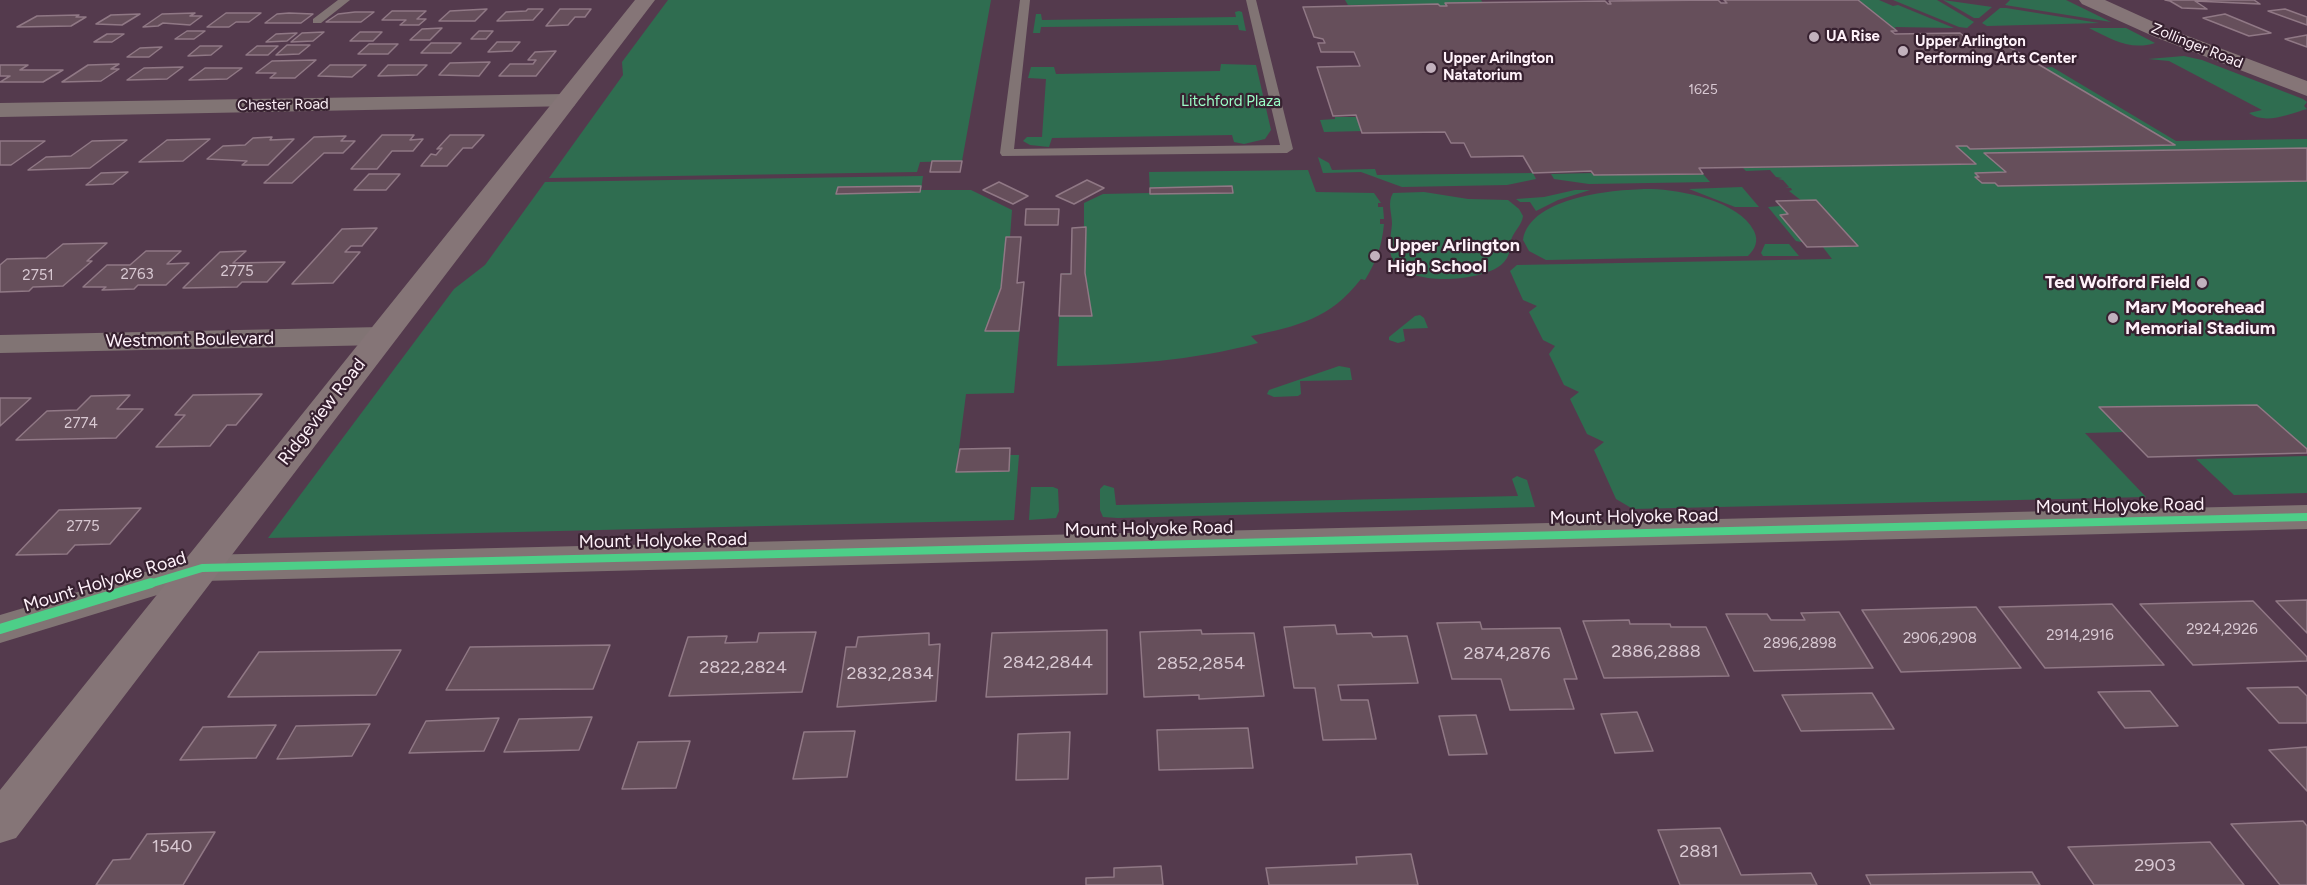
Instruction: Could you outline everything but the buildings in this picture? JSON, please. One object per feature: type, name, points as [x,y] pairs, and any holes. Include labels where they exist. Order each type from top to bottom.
[{"type":"street","name":"Ridgeview Road","points":[[0,824],[645,0]]},
{"type":"street","name":"Zollinger Road","points":[[2089,0],[2162,33],[2307,89]]},
{"type":"street","name":"Chester Road","points":[[0,110],[566,101]]},
{"type":"street","name":"Westmont Boulevard","points":[[0,344],[381,336]]},
{"type":"street","name":"Mount Holyoke Road","points":[[0,629],[202,568],[2307,517]]},
{"type":"lane","points":[[317,21],[345,0]]},
{"type":"lane","points":[[1025,0],[1006,153],[1287,149],[1251,0]]},
{"type":"green space","points":[[668,0],[991,0],[962,161],[920,162],[917,172],[549,178],[623,75],[622,62]]},
{"type":"green space","points":[[1345,0],[1481,0],[1483,3],[1446,4],[1447,6],[1438,4],[1348,5]]},
{"type":"green space","points":[[1858,0],[1879,0],[1893,6],[1898,5],[1954,28],[1895,27],[1896,30]]},
{"type":"green space","points":[[1893,0],[1937,0],[1974,22],[1967,28],[1959,27]]},
{"type":"green space","points":[[1943,0],[1992,7],[1979,18],[1974,18]]},
{"type":"green space","points":[[2010,0],[2066,0],[2111,22],[2005,5]]},
{"type":"green space","points":[[2000,8],[2099,23],[1987,26],[1982,23]]},
{"type":"green space","points":[[1235,12],[1242,12],[1246,31],[1239,30],[1238,25],[1041,27],[1040,33],[1033,33],[1036,14],[1041,14],[1042,20],[1236,17]]},
{"type":"green space","points":[[2089,28],[2126,28],[2155,43],[2129,45]]},
{"type":"green space","points":[[2184,56],[2202,60],[2303,99],[2307,102],[2304,106],[2307,109],[2270,118],[2255,116],[2249,113],[2262,110],[2169,61],[2148,59]]},
{"type":"green space","name":"Litchford Plaza","points":[[1221,64],[1256,65],[1271,130],[1265,139],[1244,144],[1234,142],[1232,135],[1052,138],[1049,147],[1030,145],[1023,141],[1027,137],[1042,137],[1046,79],[1028,78],[1031,67],[1054,67],[1056,74],[1220,71]]},
{"type":"green space","points":[[2052,67],[2176,141],[2307,139],[2307,453],[2148,457],[2123,432],[2085,433],[2146,497],[1633,509],[1616,499],[1594,450],[1604,442],[1587,434],[1570,399],[1579,392],[1564,385],[1549,354],[1555,346],[1543,340],[1529,312],[1537,306],[1523,300],[1510,271],[1517,265],[1832,259],[1822,246],[1796,241],[1768,207],[1780,206],[1776,201],[1802,201],[1789,191],[1792,190],[1791,188],[1785,187],[1789,187],[1783,180],[1778,179],[1782,178],[1776,177],[1770,170],[1746,171],[1743,168],[1975,164],[1956,146],[1967,146],[1970,149],[2173,145],[2044,68]]},
{"type":"green space","points":[[1335,117],[1356,117],[1362,131],[1324,132],[1320,120],[1335,119]]},
{"type":"green space","points":[[1318,157],[1329,163],[1332,170],[1375,169],[1377,175],[1533,173],[1536,179],[1507,185],[1402,187],[1361,172],[1323,173]]},
{"type":"green space","points":[[1308,170],[1316,192],[1374,193],[1381,203],[1378,203],[1378,207],[1383,207],[1384,219],[1380,219],[1380,224],[1384,224],[1382,240],[1372,267],[1365,280],[1361,279],[1337,303],[1312,319],[1251,336],[1258,343],[1233,349],[1159,361],[1057,366],[1061,274],[1071,273],[1072,228],[1084,227],[1084,203],[1103,194],[1150,193],[1149,172]]},
{"type":"green space","points":[[1593,173],[1594,175],[1703,174],[1710,182],[1589,184],[1554,179],[1551,174]]},
{"type":"green space","points":[[923,176],[921,190],[971,190],[1012,210],[1010,237],[1021,237],[1017,282],[1024,282],[1014,393],[966,394],[956,472],[1008,471],[1010,455],[1019,455],[1014,520],[268,538],[454,289],[485,265],[545,182]]},
{"type":"green space","points":[[1742,187],[1759,207],[1735,207],[1689,189]]},
{"type":"green space","points":[[1651,189],[1708,199],[1736,212],[1754,231],[1756,245],[1753,251],[1748,256],[1546,260],[1529,251],[1523,240],[1529,225],[1541,213],[1558,205],[1597,194]]},
{"type":"green space","points":[[1575,190],[1590,190],[1558,200],[1536,211],[1530,202],[1520,202],[1516,199],[1544,197]]},
{"type":"green space","points":[[1424,192],[1468,199],[1508,200],[1519,209],[1523,216],[1512,237],[1509,254],[1504,262],[1491,271],[1462,278],[1428,278],[1413,275],[1401,269],[1393,260],[1390,252],[1391,197],[1393,193]]},
{"type":"green space","points":[[1765,244],[1789,244],[1799,256],[1763,256],[1761,253]]},
{"type":"green space","points":[[1420,315],[1424,318],[1428,328],[1403,329],[1405,341],[1398,343],[1389,340],[1389,337],[1415,316]]},
{"type":"green space","points":[[1339,366],[1350,368],[1352,380],[1300,381],[1301,394],[1298,396],[1274,397],[1267,394],[1269,390]]},
{"type":"green space","points":[[2307,456],[2307,493],[2234,495],[2196,459]]},
{"type":"green space","points":[[1517,476],[1527,480],[1535,507],[1118,518],[1103,517],[1100,510],[1100,489],[1104,485],[1114,488],[1116,505],[1518,496],[1512,479]]},
{"type":"green space","points":[[1031,487],[1058,489],[1059,511],[1056,518],[1029,520]]},
{"type":"cycle path","points":[[0,629],[202,568],[2307,517]]},
{"type":"place","name":"UA Rise","points":[[1814,37]]},
{"type":"place","name":"Upper Arlington Performing Arts Center","points":[[1903,51]]},
{"type":"place","name":"Upper Arilngton Natatorium","points":[[1431,68]]},
{"type":"place","name":"Upper Arlington High School","points":[[1375,256]]},
{"type":"place","name":"Ted Wolford Field","points":[[2202,283]]},
{"type":"place","name":"Marv Moorehead Memorial Stadium","points":[[2113,318]]}]
